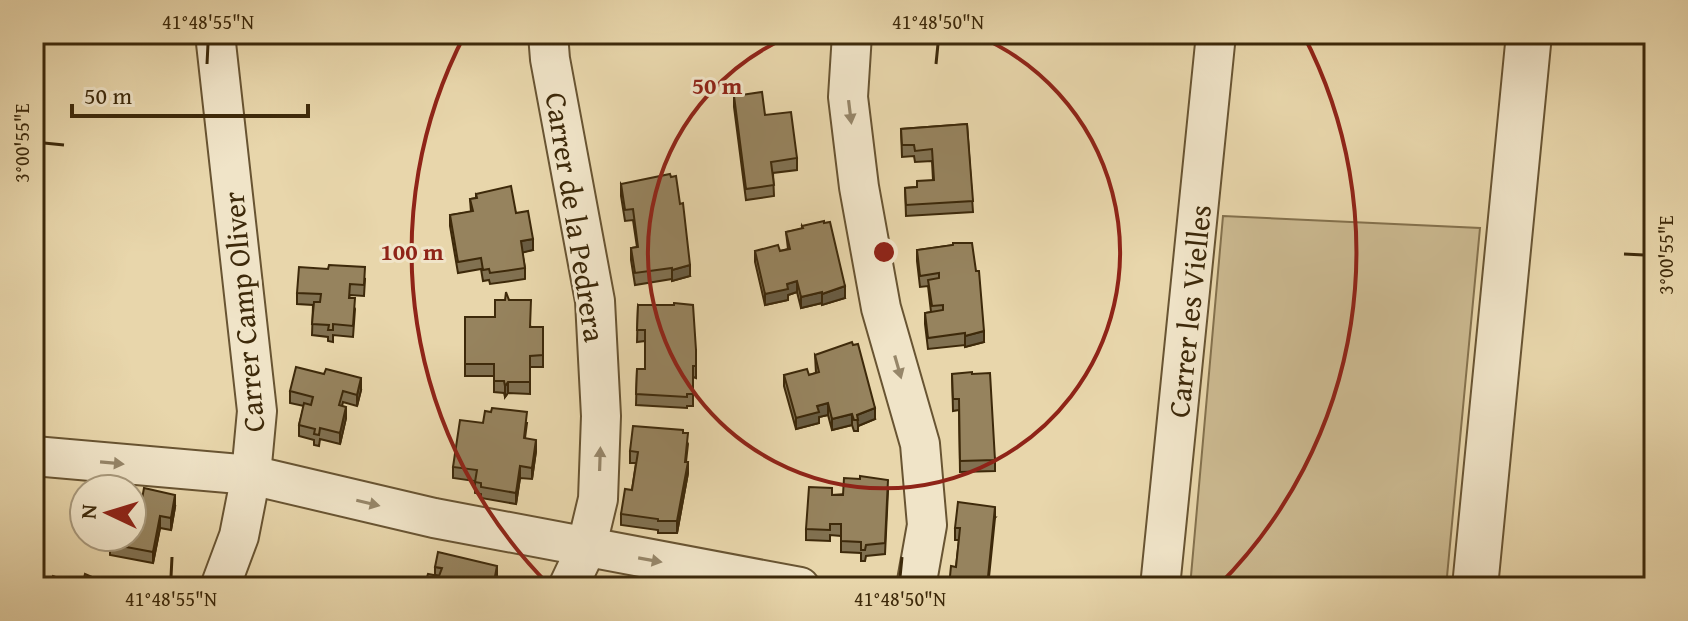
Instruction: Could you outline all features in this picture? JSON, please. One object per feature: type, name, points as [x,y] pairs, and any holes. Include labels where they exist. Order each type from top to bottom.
[{"type":"street","name":"Carrer Camp Oliver","points":[[215,34],[257,411],[251,475],[239,536],[220,587]]},
{"type":"street","name":"Carrer de la Pedrera","points":[[548,34],[595,301],[601,416],[598,499],[586,549],[568,587]]},
{"type":"street","points":[[852,34],[848,97],[859,187],[881,308],[920,444],[927,525],[916,587]]},
{"type":"street","name":"Carrer les Vielles","points":[[1160,587],[1216,34]]},
{"type":"street","points":[[1475,587],[1529,34]]},
{"type":"street","points":[[34,456],[251,475],[434,518],[800,587]]},
{"type":"shaded area","points":[[1223,216],[1480,228],[1446,587],[1190,587]]},
{"type":"building","points":[[762,92],[765,115],[791,112],[797,158],[771,162],[774,185],[746,189],[734,96]]},
{"type":"building","points":[[967,124],[973,201],[906,205],[905,188],[917,187],[917,181],[934,180],[932,149],[915,151],[914,145],[902,145],[901,129]]},
{"type":"building","points":[[670,174],[671,177],[676,176],[680,204],[683,203],[690,265],[635,273],[631,248],[638,247],[633,209],[625,210],[621,184]]},
{"type":"building","points":[[511,186],[516,213],[528,211],[533,239],[521,241],[525,268],[490,273],[489,269],[483,270],[481,258],[458,262],[450,215],[473,211],[470,199],[477,198],[476,194]]},
{"type":"building","points":[[830,222],[845,286],[801,297],[797,281],[787,284],[788,289],[765,294],[755,251],[778,245],[780,251],[790,249],[786,232]]},
{"type":"building","points":[[972,243],[976,271],[979,271],[984,331],[965,336],[965,333],[928,338],[925,313],[943,310],[943,305],[932,306],[928,280],[939,278],[939,273],[920,276],[917,250]]},
{"type":"building","points":[[329,265],[365,267],[364,285],[350,284],[349,298],[355,298],[353,326],[333,324],[333,330],[328,330],[329,325],[312,324],[314,302],[320,302],[321,294],[297,293],[299,267],[328,269]]},
{"type":"building","points":[[506,292],[509,300],[531,300],[530,327],[543,327],[543,355],[530,356],[530,382],[508,382],[505,386],[504,381],[494,381],[494,364],[465,364],[465,317],[495,317],[495,300],[505,300]]},
{"type":"building","points":[[638,305],[693,305],[696,366],[693,366],[693,394],[687,394],[687,397],[636,394],[637,369],[645,369],[645,330],[637,330]]},
{"type":"building","points":[[852,342],[853,345],[858,344],[875,408],[857,415],[858,420],[854,420],[852,414],[832,419],[828,403],[817,406],[819,412],[796,418],[784,375],[807,369],[809,375],[819,372],[815,355]]},
{"type":"building","points":[[296,367],[324,374],[326,369],[361,378],[357,395],[343,391],[339,405],[346,407],[340,433],[320,428],[319,435],[314,434],[315,429],[299,425],[304,403],[311,405],[313,397],[290,391]]},
{"type":"building","points":[[990,373],[995,460],[960,461],[959,399],[953,399],[952,374]]},
{"type":"building","points":[[492,408],[527,412],[524,438],[536,440],[532,468],[520,466],[516,493],[481,487],[481,483],[475,482],[477,470],[453,467],[460,420],[483,423],[485,411],[491,412]]},
{"type":"building","points":[[633,426],[688,433],[685,462],[688,462],[677,521],[621,514],[625,489],[632,490],[638,452],[630,451]]},
{"type":"building","points":[[860,476],[888,480],[885,543],[866,545],[865,550],[861,550],[861,542],[841,541],[841,524],[830,524],[830,530],[806,529],[809,487],[832,488],[832,495],[843,495],[844,478],[860,479]]},
{"type":"building","points":[[148,489],[175,495],[171,518],[160,516],[153,552],[148,551]]},
{"type":"building","points":[[958,502],[995,507],[987,587],[949,587],[951,566],[956,567],[960,528],[955,528]]},
{"type":"building","points":[[438,552],[497,566],[493,587],[424,587],[428,574],[439,576],[442,568],[435,567]]},
{"type":"building","points":[[85,574],[115,587],[50,587],[53,576],[82,586]]}]
